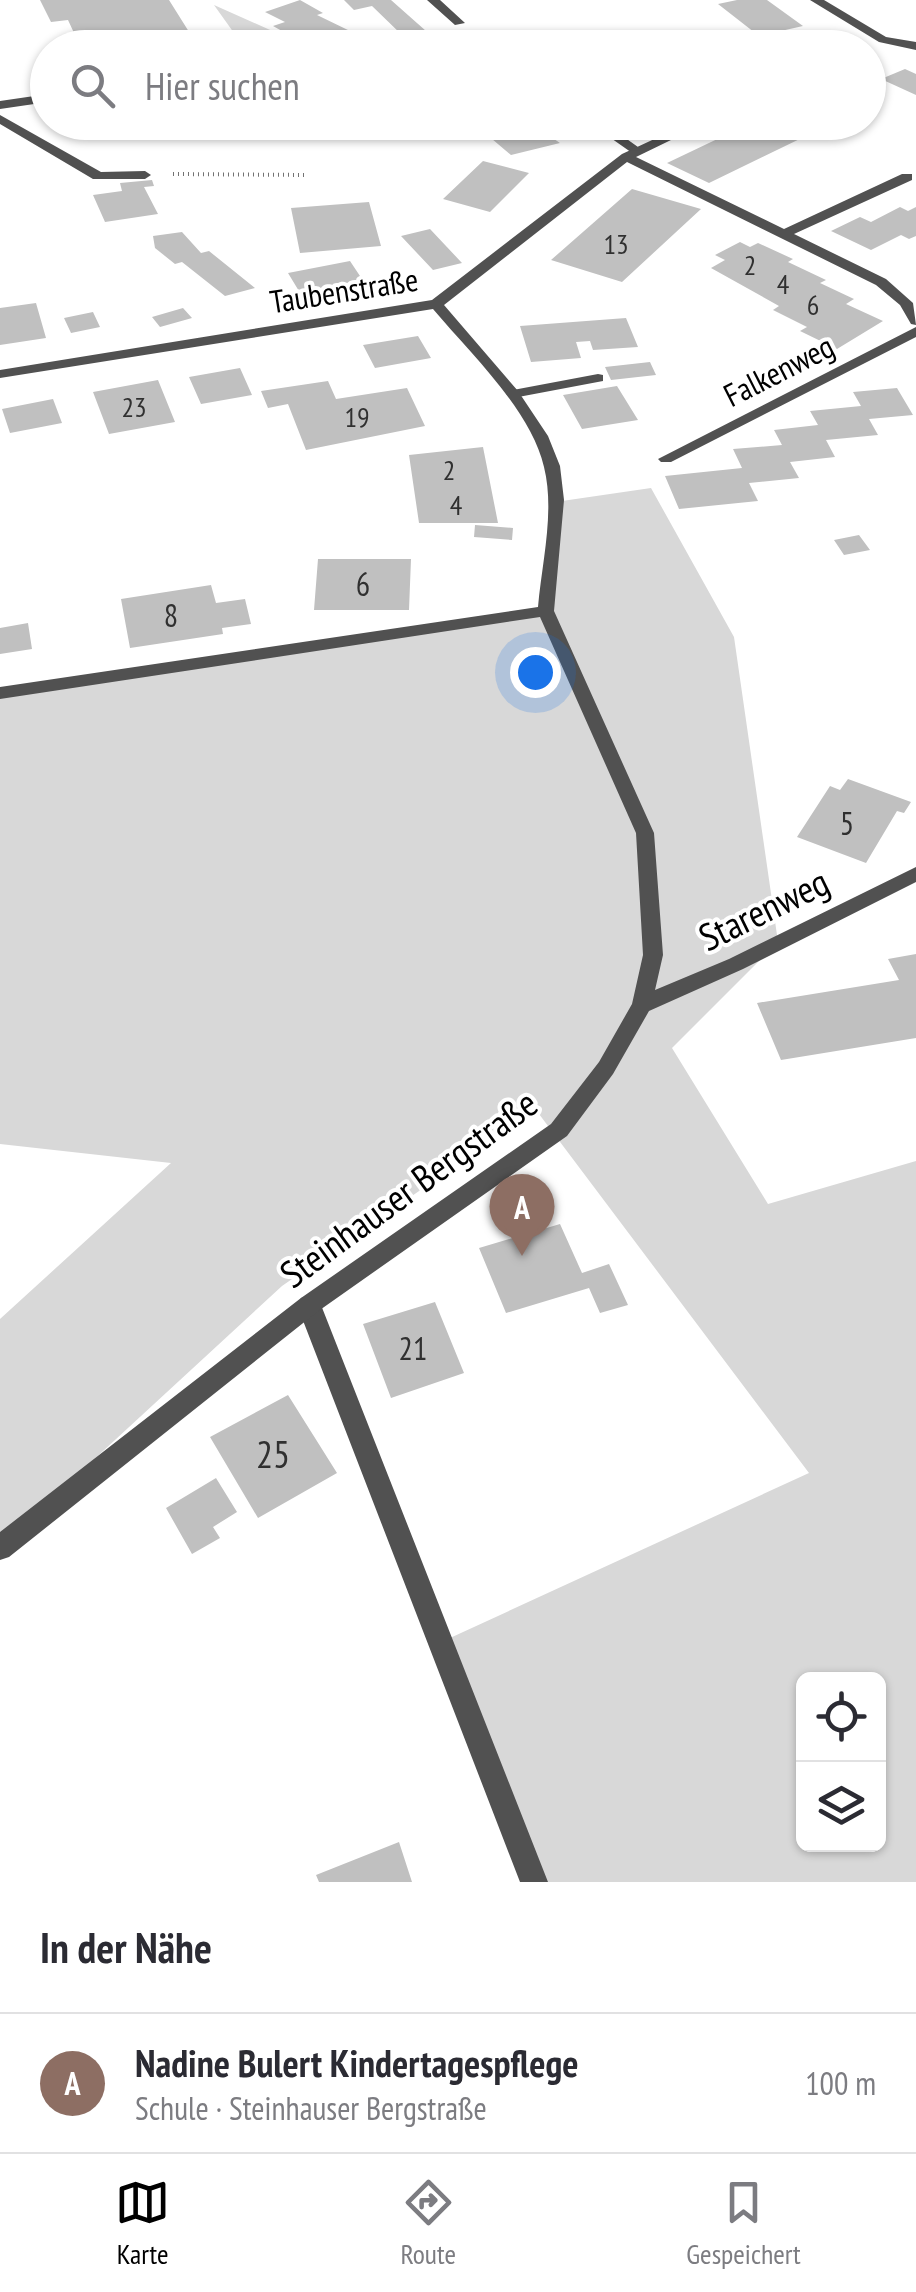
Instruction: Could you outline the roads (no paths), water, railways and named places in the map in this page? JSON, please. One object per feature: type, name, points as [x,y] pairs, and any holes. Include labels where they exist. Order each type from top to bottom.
[{"type":"street","points":[[433,0],[459,23]]},
{"type":"street","points":[[816,0],[866,30]]},
{"type":"street","points":[[886,40],[916,35]]},
{"type":"street","points":[[886,41],[916,46]]},
{"type":"street","points":[[0,105],[30,101]]},
{"type":"street","points":[[0,119],[30,136]]},
{"type":"street","points":[[36,140],[98,176],[145,175]]},
{"type":"street","points":[[615,140],[632,154],[881,282],[906,303],[916,321]]},
{"type":"street","name":"Taubenstraße","points":[[0,374],[436,304],[632,154],[663,140]]},
{"type":"street","points":[[786,233],[907,177]]},
{"type":"street","name":"Steinhauser Bergstraße","points":[[0,1548],[309,1304],[558,1130],[606,1068],[642,1005],[653,955],[645,833],[546,611],[556,500],[552,466],[540,436],[513,394],[436,304]]},
{"type":"street","name":"Falkenweg","points":[[666,459],[916,331]]},
{"type":"street","points":[[513,394],[598,378]]},
{"type":"street","points":[[0,693],[546,611]]},
{"type":"street","name":"Starenweg","points":[[642,1005],[736,964],[916,874]]},
{"type":"street","points":[[309,1304],[534,1882]]},
{"type":"place","name":"Nadine Bulert Kindertagespflege","points":[[522,1256]]}]
